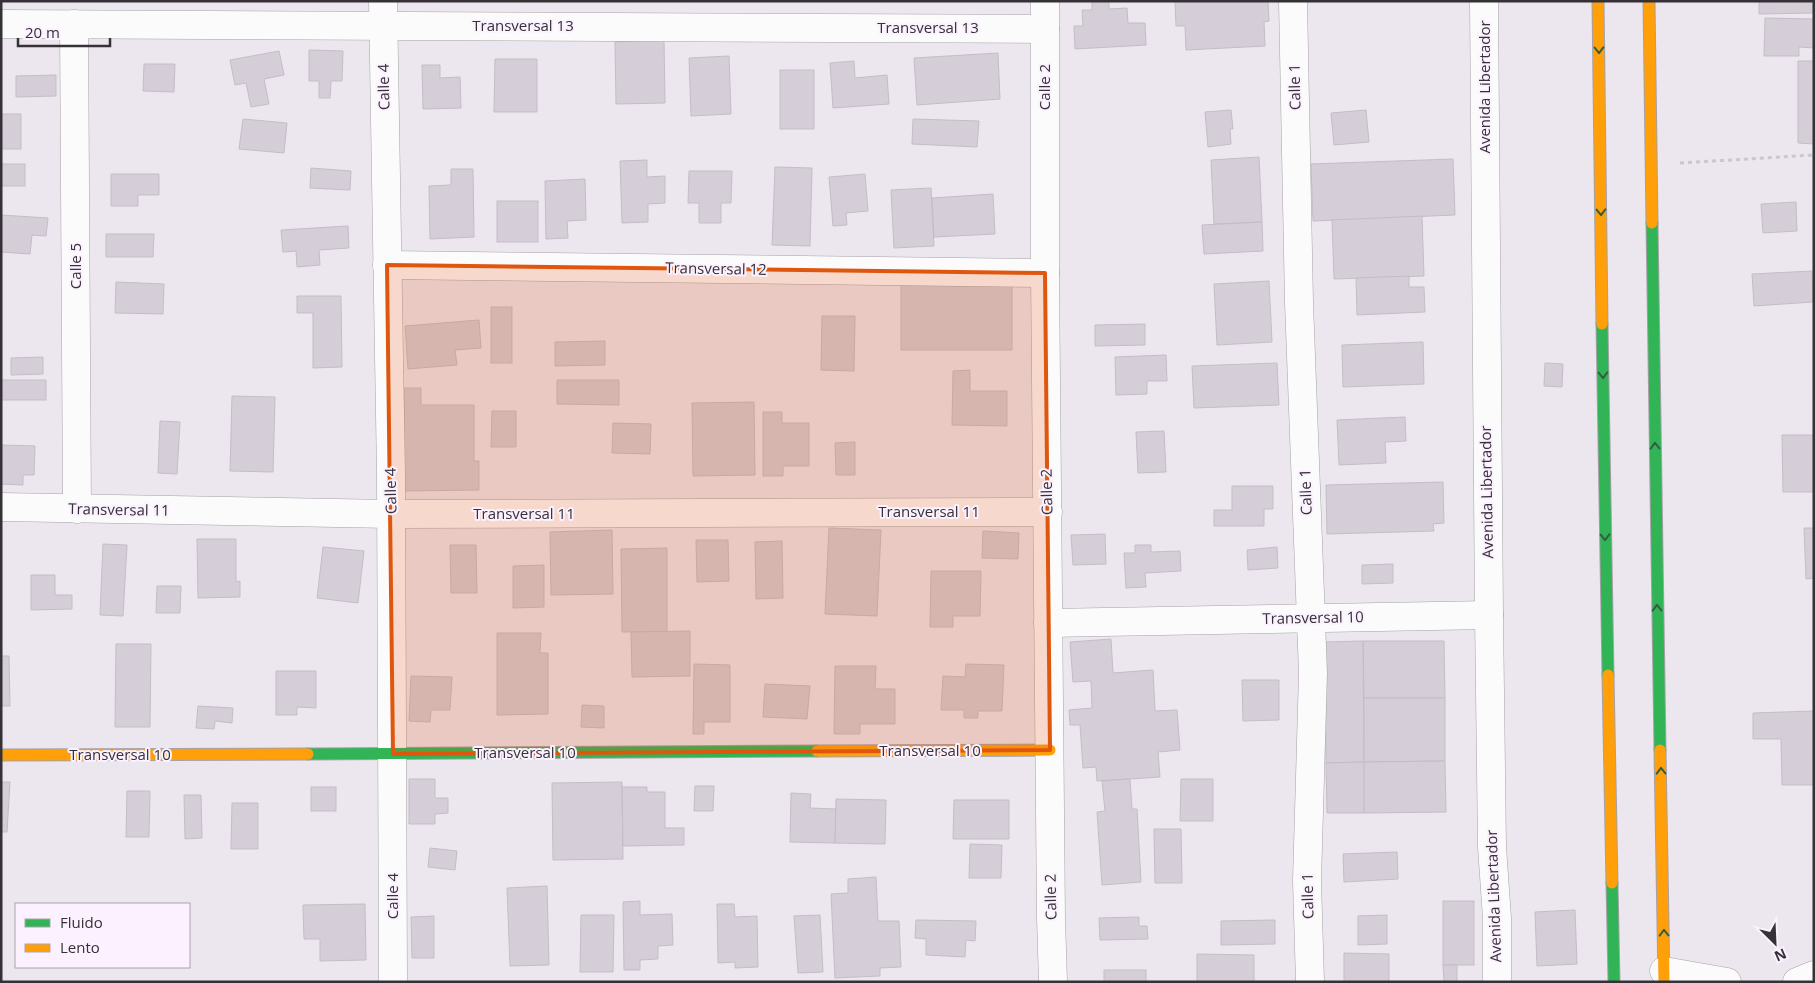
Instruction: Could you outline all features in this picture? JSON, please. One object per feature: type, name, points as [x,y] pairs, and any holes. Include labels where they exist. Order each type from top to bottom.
[{"type":"main road","points":[[1598,1],[1614,982]]},
{"type":"main road","points":[[1649,1],[1664,976]]},
{"type":"main road","name":"Transversal 10","points":[[1,755],[1050,750]]},
{"type":"street","name":"Calle 2","points":[[1045,1],[1045,273],[1053,982]]},
{"type":"street","name":"Calle 1","points":[[1293,1],[1300,313],[1313,673],[1307,881],[1310,982]]},
{"type":"street","name":"Avenida Libertador","points":[[1484,1],[1489,615],[1492,838],[1497,918],[1497,982]]},
{"type":"street","name":"Transversal 13","points":[[1,24],[74,24],[383,13],[1045,28]]},
{"type":"street","name":"Calle 4","points":[[383,13],[391,514],[393,982]]},
{"type":"street","name":"Calle 5","points":[[74,24],[77,509]]},
{"type":"street","name":"Transversal 12","points":[[387,264],[1045,273]]},
{"type":"street","name":"Transversal 11","points":[[1,508],[391,514],[1048,512]]},
{"type":"street","name":"Transversal 10","points":[[1048,623],[1489,615]]},
{"type":"street","points":[[1797,982],[1814,974]]},
{"type":"street","points":[[1664,976],[1727,982]]},
{"type":"path","points":[[1651,165],[1814,155]]},
{"type":"highlighted area","points":[[387,265],[1045,273],[1050,750],[393,754]]},
{"type":"building","points":[[1092,1],[1109,1],[1109,9],[1127,8],[1128,23],[1145,23],[1146,45],[1075,49],[1074,26],[1083,26],[1082,10],[1092,10]]},
{"type":"building","points":[[1175,1],[1268,1],[1269,21],[1264,22],[1265,46],[1186,50],[1185,26],[1176,26]]},
{"type":"building","points":[[1759,1],[1814,1],[1814,13],[1759,14]]},
{"type":"building","points":[[1765,18],[1814,19],[1814,48],[1799,47],[1799,56],[1764,56]]},
{"type":"building","points":[[664,40],[665,103],[616,104],[615,42]]},
{"type":"building","points":[[309,50],[343,51],[342,81],[331,81],[330,98],[319,98],[319,81],[309,81]]},
{"type":"building","points":[[279,51],[284,75],[264,79],[269,104],[251,107],[246,83],[235,85],[230,60]]},
{"type":"building","points":[[998,53],[1000,99],[917,105],[914,58]]},
{"type":"building","points":[[729,56],[731,114],[691,116],[689,58]]},
{"type":"building","points":[[495,59],[537,59],[537,112],[494,112]]},
{"type":"building","points":[[854,61],[855,78],[887,75],[889,104],[833,108],[830,63]]},
{"type":"building","points":[[1798,61],[1814,61],[1814,144],[1798,143]]},
{"type":"building","points":[[144,64],[175,64],[174,92],[143,91]]},
{"type":"building","points":[[422,65],[440,65],[440,78],[460,77],[461,108],[423,109]]},
{"type":"building","points":[[780,70],[814,70],[814,129],[780,129]]},
{"type":"building","points":[[56,75],[56,96],[16,97],[16,76]]},
{"type":"building","points":[[1231,110],[1233,129],[1230,129],[1231,144],[1208,147],[1205,112]]},
{"type":"building","points":[[1366,110],[1369,142],[1334,145],[1331,113]]},
{"type":"building","points":[[1,114],[21,114],[21,149],[1,149]]},
{"type":"building","points":[[243,119],[287,123],[284,153],[239,149]]},
{"type":"building","points":[[913,119],[979,121],[977,147],[912,144]]},
{"type":"building","points":[[1259,157],[1262,222],[1214,224],[1211,160]]},
{"type":"building","points":[[1453,159],[1455,215],[1313,221],[1311,164]]},
{"type":"building","points":[[647,160],[647,177],[665,176],[665,203],[648,204],[648,222],[622,223],[620,161]]},
{"type":"building","points":[[1,164],[25,164],[25,186],[1,186]]},
{"type":"building","points":[[775,167],[812,168],[810,246],[772,245]]},
{"type":"building","points":[[311,168],[351,171],[350,190],[310,188]]},
{"type":"building","points":[[451,169],[473,169],[474,237],[430,239],[429,186],[451,185]]},
{"type":"building","points":[[689,171],[732,171],[731,203],[721,203],[721,223],[699,223],[699,203],[688,203]]},
{"type":"building","points":[[111,174],[159,174],[159,195],[138,195],[138,206],[111,206]]},
{"type":"building","points":[[865,174],[868,211],[846,213],[847,225],[833,226],[829,177]]},
{"type":"building","points":[[585,179],[586,220],[567,221],[568,238],[546,239],[545,181]]},
{"type":"building","points":[[931,188],[934,246],[894,248],[891,190]]},
{"type":"building","points":[[993,194],[995,234],[934,237],[932,198]]},
{"type":"building","points":[[497,201],[538,201],[538,242],[497,242]]},
{"type":"building","points":[[1796,202],[1797,231],[1763,233],[1761,204]]},
{"type":"building","points":[[1,215],[48,218],[46,236],[32,235],[30,254],[1,252]]},
{"type":"building","points":[[1422,216],[1424,276],[1334,279],[1332,220]]},
{"type":"building","points":[[1262,222],[1263,251],[1204,254],[1202,225]]},
{"type":"building","points":[[348,226],[349,248],[319,250],[320,265],[297,267],[296,251],[283,252],[281,230]]},
{"type":"building","points":[[106,234],[154,234],[153,257],[106,257]]},
{"type":"building","points":[[1812,271],[1813,302],[1754,306],[1752,274]]},
{"type":"building","points":[[1409,276],[1409,287],[1424,287],[1425,312],[1357,315],[1356,278]]},
{"type":"building","points":[[1269,281],[1272,342],[1217,345],[1214,284]]},
{"type":"building","points":[[116,282],[164,284],[163,314],[115,313]]},
{"type":"building","points":[[901,284],[1012,284],[1012,350],[901,350]]},
{"type":"building","points":[[297,296],[341,296],[342,367],[313,368],[313,313],[297,313]]},
{"type":"building","points":[[491,307],[512,307],[512,363],[491,363]]},
{"type":"building","points":[[822,316],[855,316],[854,371],[821,370]]},
{"type":"building","points":[[479,320],[481,348],[455,350],[457,365],[408,369],[405,326]]},
{"type":"building","points":[[1145,324],[1145,345],[1095,346],[1095,325]]},
{"type":"building","points":[[605,341],[605,365],[555,366],[555,342]]},
{"type":"building","points":[[1423,342],[1424,384],[1343,387],[1342,345]]},
{"type":"building","points":[[1166,355],[1167,381],[1147,381],[1147,394],[1116,395],[1115,357]]},
{"type":"building","points":[[43,357],[43,374],[11,375],[11,358]]},
{"type":"building","points":[[1277,363],[1279,405],[1194,408],[1192,366]]},
{"type":"building","points":[[1545,363],[1563,364],[1562,387],[1544,386]]},
{"type":"building","points":[[970,370],[970,391],[1007,391],[1007,426],[952,425],[953,371]]},
{"type":"building","points":[[1,380],[46,380],[46,400],[1,400]]},
{"type":"building","points":[[557,380],[619,380],[619,405],[557,404]]},
{"type":"building","points":[[404,388],[421,388],[421,405],[474,405],[474,461],[479,461],[479,490],[404,491]]},
{"type":"building","points":[[232,396],[275,397],[273,472],[230,471]]},
{"type":"building","points":[[754,402],[755,475],[693,476],[692,403]]},
{"type":"building","points":[[492,411],[516,411],[516,447],[491,447]]},
{"type":"building","points":[[763,412],[782,412],[782,423],[809,423],[809,466],[783,466],[783,476],[763,476]]},
{"type":"building","points":[[1405,417],[1406,441],[1385,442],[1386,463],[1339,465],[1337,420]]},
{"type":"building","points":[[160,421],[180,422],[177,474],[158,473]]},
{"type":"building","points":[[613,423],[651,424],[650,454],[612,453]]},
{"type":"building","points":[[1164,431],[1166,472],[1138,473],[1136,432]]},
{"type":"building","points":[[1782,435],[1814,435],[1814,492],[1783,492]]},
{"type":"building","points":[[855,442],[855,475],[836,475],[835,443]]},
{"type":"building","points":[[1,445],[35,446],[34,475],[23,475],[23,485],[1,484]]},
{"type":"building","points":[[1443,482],[1444,523],[1433,524],[1434,531],[1327,534],[1326,485]]},
{"type":"building","points":[[1232,486],[1273,486],[1273,509],[1264,509],[1264,526],[1214,526],[1214,510],[1232,510]]},
{"type":"building","points":[[829,528],[881,530],[877,616],[825,614]]},
{"type":"building","points":[[1804,528],[1814,528],[1814,578],[1806,579]]},
{"type":"building","points":[[612,530],[613,594],[551,595],[550,532]]},
{"type":"building","points":[[983,531],[1019,533],[1018,559],[982,558]]},
{"type":"building","points":[[1105,534],[1106,564],[1073,565],[1071,535]]},
{"type":"building","points":[[197,539],[236,539],[236,582],[240,581],[240,597],[198,598]]},
{"type":"building","points":[[696,540],[728,540],[729,581],[697,582]]},
{"type":"building","points":[[782,541],[783,598],[756,599],[755,542]]},
{"type":"building","points":[[103,544],[127,545],[123,616],[100,615]]},
{"type":"building","points":[[450,545],[476,545],[477,593],[451,593]]},
{"type":"building","points":[[1135,545],[1151,545],[1151,552],[1180,551],[1181,571],[1145,573],[1146,587],[1126,588],[1124,553],[1135,553]]},
{"type":"building","points":[[323,547],[364,551],[358,603],[317,598]]},
{"type":"building","points":[[1277,547],[1278,568],[1248,570],[1247,550]]},
{"type":"building","points":[[667,548],[667,632],[622,632],[621,549]]},
{"type":"building","points":[[1393,564],[1393,583],[1362,584],[1362,565]]},
{"type":"building","points":[[544,565],[544,607],[513,608],[513,566]]},
{"type":"building","points":[[931,571],[981,571],[980,616],[953,616],[953,627],[930,627]]},
{"type":"building","points":[[31,575],[55,575],[55,595],[72,595],[72,609],[31,610]]},
{"type":"building","points":[[157,586],[181,586],[180,613],[156,613]]},
{"type":"building","points":[[690,631],[690,676],[632,677],[631,632]]},
{"type":"building","points":[[497,633],[541,633],[540,653],[548,653],[548,714],[497,715]]},
{"type":"building","points":[[1111,639],[1113,673],[1153,670],[1155,711],[1177,710],[1180,750],[1158,752],[1160,777],[1097,781],[1096,767],[1083,768],[1080,725],[1070,725],[1069,710],[1092,708],[1091,681],[1073,682],[1070,642]]},
{"type":"building","points":[[1363,641],[1444,641],[1445,698],[1364,698]]},
{"type":"building","points":[[1363,641],[1364,762],[1326,763],[1325,642]]},
{"type":"building","points":[[116,644],[151,644],[150,727],[115,727]]},
{"type":"building","points":[[1,656],[9,656],[10,706],[1,706]]},
{"type":"building","points":[[694,664],[730,665],[730,722],[704,722],[704,734],[693,734]]},
{"type":"building","points":[[966,664],[1004,665],[1002,711],[978,711],[978,718],[964,718],[964,710],[941,710],[943,676],[965,677]]},
{"type":"building","points":[[835,666],[876,666],[875,689],[895,689],[895,724],[860,724],[860,734],[834,734]]},
{"type":"building","points":[[276,671],[316,671],[316,708],[297,707],[297,715],[276,715]]},
{"type":"building","points":[[411,676],[452,677],[450,710],[431,710],[430,722],[409,721]]},
{"type":"building","points":[[1242,680],[1279,680],[1279,720],[1243,721]]},
{"type":"building","points":[[765,684],[810,686],[807,719],[763,717]]},
{"type":"building","points":[[1364,698],[1445,698],[1445,761],[1364,762]]},
{"type":"building","points":[[582,705],[604,706],[604,728],[581,727]]},
{"type":"building","points":[[198,706],[233,708],[232,723],[215,721],[214,729],[196,728]]},
{"type":"building","points":[[1814,711],[1814,785],[1782,785],[1781,739],[1753,739],[1753,713]]},
{"type":"building","points":[[1445,761],[1446,812],[1364,813],[1364,762]]},
{"type":"building","points":[[1364,762],[1364,813],[1327,813],[1326,763]]},
{"type":"building","points":[[409,779],[435,779],[435,798],[448,798],[448,813],[435,814],[435,824],[409,824]]},
{"type":"building","points":[[1130,779],[1132,809],[1137,809],[1141,882],[1102,885],[1097,812],[1105,811],[1102,781]]},
{"type":"building","points":[[1181,779],[1213,779],[1213,821],[1180,821]]},
{"type":"building","points":[[1,782],[10,782],[7,832],[1,832]]},
{"type":"building","points":[[622,782],[623,859],[553,860],[552,783]]},
{"type":"building","points":[[695,786],[714,786],[713,811],[694,811]]},
{"type":"building","points":[[311,787],[336,787],[336,811],[311,811]]},
{"type":"building","points":[[622,787],[647,787],[647,792],[665,792],[665,828],[684,828],[684,845],[623,846]]},
{"type":"building","points":[[127,791],[150,791],[149,837],[126,837]]},
{"type":"building","points":[[791,793],[811,794],[810,808],[836,809],[835,843],[790,842]]},
{"type":"building","points":[[184,795],[201,795],[202,838],[185,839]]},
{"type":"building","points":[[836,799],[886,800],[885,844],[835,843]]},
{"type":"building","points":[[954,800],[1009,800],[1009,839],[953,839]]},
{"type":"building","points":[[232,803],[258,803],[258,849],[231,849]]},
{"type":"building","points":[[1154,829],[1181,829],[1182,883],[1155,883]]},
{"type":"building","points":[[970,844],[1002,845],[1001,878],[969,878]]},
{"type":"building","points":[[430,848],[457,851],[455,870],[428,867]]},
{"type":"building","points":[[1397,852],[1398,879],[1344,882],[1343,854]]},
{"type":"building","points":[[876,877],[878,921],[899,921],[901,967],[880,968],[880,976],[835,978],[831,894],[848,893],[848,879]]},
{"type":"building","points":[[547,886],[549,965],[510,966],[507,888]]},
{"type":"building","points":[[640,901],[640,915],[672,914],[673,945],[658,946],[658,959],[640,960],[640,970],[624,970],[623,902]]},
{"type":"building","points":[[1443,901],[1474,901],[1474,965],[1443,965]]},
{"type":"building","points":[[365,904],[366,960],[320,961],[320,939],[304,939],[303,905]]},
{"type":"building","points":[[717,904],[734,904],[735,917],[757,916],[758,967],[735,968],[735,962],[718,963]]},
{"type":"building","points":[[1575,910],[1577,964],[1537,966],[1535,912]]},
{"type":"building","points":[[581,915],[614,915],[613,972],[580,972]]},
{"type":"building","points":[[820,915],[823,972],[798,973],[794,916]]},
{"type":"building","points":[[1387,915],[1387,944],[1358,945],[1358,916]]},
{"type":"building","points":[[434,916],[434,958],[412,958],[411,917]]},
{"type":"building","points":[[1139,917],[1139,926],[1147,926],[1148,939],[1100,940],[1099,918]]},
{"type":"building","points":[[916,920],[976,921],[975,941],[966,940],[965,957],[926,955],[926,939],[915,938]]},
{"type":"building","points":[[1275,920],[1275,944],[1221,945],[1221,921]]},
{"type":"building","points":[[1344,953],[1389,954],[1389,982],[1344,982]]},
{"type":"building","points":[[1197,954],[1254,955],[1254,982],[1197,982]]},
{"type":"building","points":[[1443,965],[1457,965],[1457,982],[1444,982]]},
{"type":"building","points":[[1104,970],[1146,970],[1146,982],[1104,982]]},
{"type":"traffic: fast","points":[[1652,223],[1660,750]]},
{"type":"traffic: fast","points":[[1602,324],[1608,675]]},
{"type":"traffic: fast","points":[[308,754],[817,751]]},
{"type":"traffic: fast","points":[[1612,883],[1614,982]]},
{"type":"traffic: slow","points":[[1598,1],[1602,324]]},
{"type":"traffic: slow","points":[[1649,1],[1652,223]]},
{"type":"traffic: slow","points":[[1608,675],[1612,883]]},
{"type":"traffic: slow","points":[[817,751],[1050,750]]},
{"type":"traffic: slow","points":[[1660,750],[1664,982]]},
{"type":"traffic: slow","points":[[1,755],[308,754]]}]
